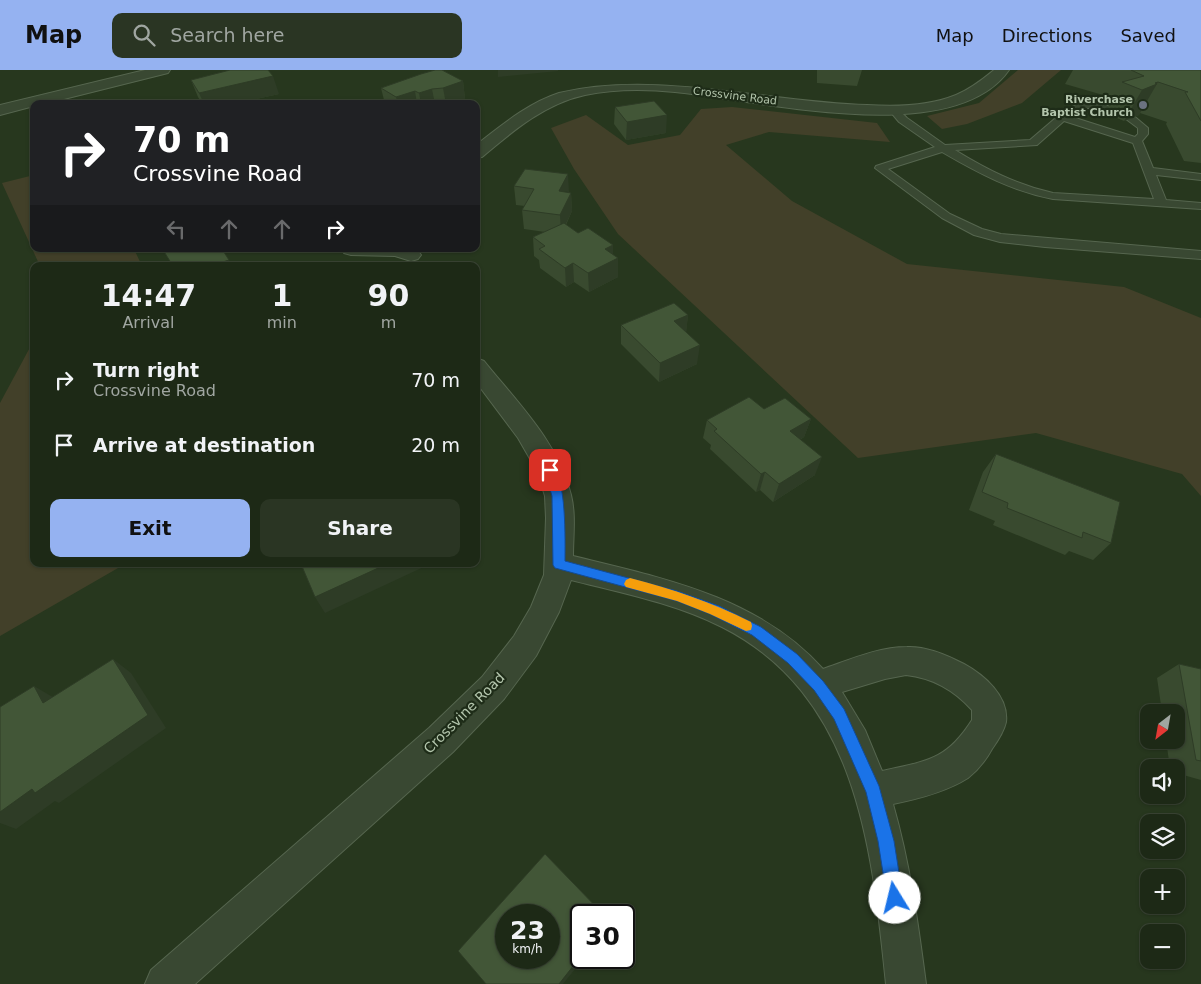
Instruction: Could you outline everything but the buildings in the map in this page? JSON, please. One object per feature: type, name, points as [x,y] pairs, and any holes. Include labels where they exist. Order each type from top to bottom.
[{"type":"street","points":[[41,100],[163,70]]},
{"type":"street","name":"Crossvine Road","points":[[480,150],[523,116],[540,106],[581,91],[618,86],[649,85],[826,107],[894,110],[951,102],[981,88],[1002,70]]},
{"type":"street","points":[[0,110],[30,103]]},
{"type":"street","name":"Crossvine Road","points":[[165,984],[441,740],[493,688],[525,646],[544,612],[558,575],[558,496],[550,470],[527,432],[480,371]]},
{"type":"street","points":[[559,565],[677,596],[715,610],[756,631],[792,659],[818,686],[839,714],[874,791],[886,841],[906,984]]},
{"type":"street","points":[[818,686],[866,670],[906,661],[926,663],[949,672],[978,691],[988,708],[989,724],[966,757],[944,773],[874,791]]},
{"type":"lane","points":[[1112,110],[1088,103],[1074,106],[1033,142],[943,148],[880,168],[946,216],[978,232],[1000,238],[1201,254]]},
{"type":"lane","points":[[894,110],[903,120],[943,148],[987,174],[1014,187],[1053,196],[1201,206]]},
{"type":"lane","points":[[1062,117],[1138,141]]},
{"type":"lane","points":[[1130,118],[1142,125],[1144,135],[1138,141]]},
{"type":"lane","points":[[1138,141],[1162,204]]},
{"type":"lane","points":[[1149,171],[1201,177]]},
{"type":"shaded area","points":[[1018,70],[1061,70],[1022,103],[967,124],[942,129],[927,116],[979,103]]},
{"type":"shaded area","points":[[732,107],[877,123],[890,142],[769,132],[726,145],[792,201],[907,264],[1124,287],[1201,318],[1201,496],[1182,474],[1036,433],[858,458],[618,234],[574,169],[551,128],[586,115],[628,145],[680,135],[701,109]]},
{"type":"shaded area","points":[[30,176],[30,244],[2,183]]},
{"type":"shaded area","points":[[34,252],[135,252],[140,262],[38,262]]},
{"type":"shaded area","points":[[30,347],[30,567],[120,567],[0,636],[0,403]]},
{"type":"slow traffic","points":[[630,584],[677,596],[715,610],[746,626]]},
{"type":"place","name":"Riverchase Baptist Church","points":[[1143,105]]},
{"type":"route","points":[[550,470],[558,496],[560,518],[559,565],[677,596],[715,610],[756,631],[792,659],[818,686],[839,714],[874,791],[886,841],[895,898]]}]
